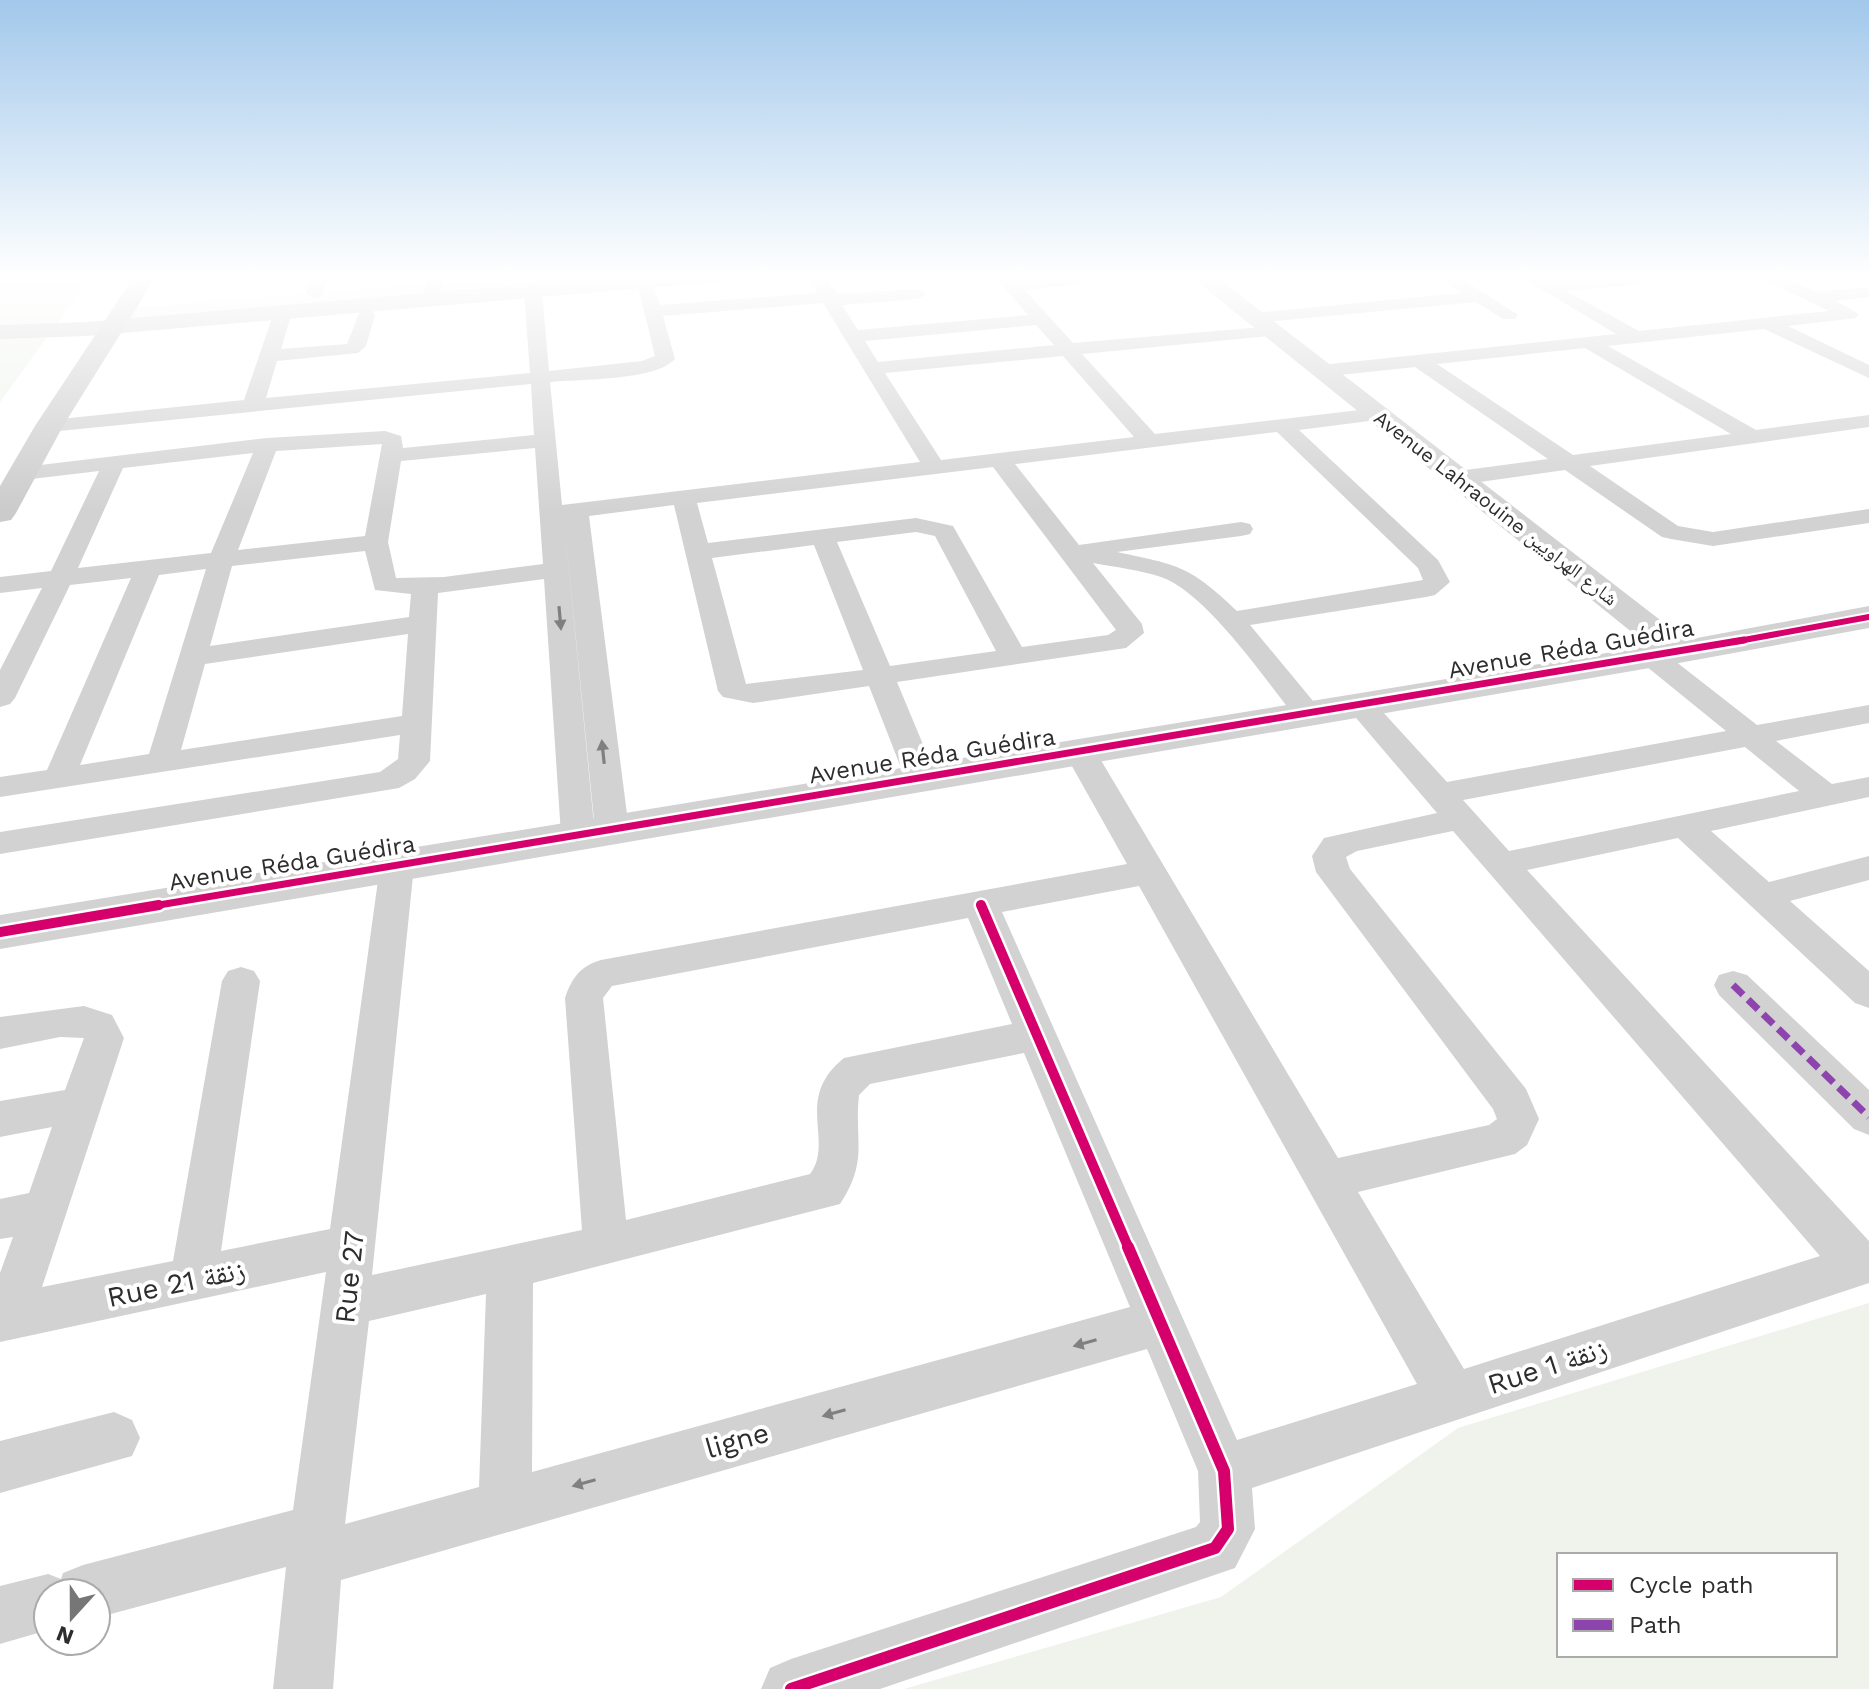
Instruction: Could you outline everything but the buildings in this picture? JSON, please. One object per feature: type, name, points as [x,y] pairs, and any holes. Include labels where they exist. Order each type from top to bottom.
[{"type":"main road","points":[[18,431],[77,354]]},
{"type":"main road","points":[[0,513],[86,354]]},
{"type":"street","points":[[253,406],[269,356],[295,354]]},
{"type":"street","points":[[538,354],[546,440],[564,511],[595,833]]},
{"type":"street","points":[[49,426],[646,367],[665,359],[664,354]]},
{"type":"street","points":[[865,354],[934,467]]},
{"type":"street","points":[[874,368],[1028,354]]},
{"type":"street","points":[[1072,354],[1149,441]]},
{"type":"street","name":"Avenue Lahraouine شارع الهراويين","points":[[1299,354],[1458,478],[1665,654]]},
{"type":"street","points":[[1321,371],[1476,354]]},
{"type":"street","points":[[1608,354],[1752,437]]},
{"type":"street","points":[[1831,354],[1869,372]]},
{"type":"street","points":[[1418,360],[1658,525],[1690,537],[1713,539],[1869,516]]},
{"type":"street","points":[[564,511],[1377,414]]},
{"type":"street","points":[[1458,478],[1869,421]]},
{"type":"street","points":[[1231,620],[1426,589],[1437,582],[1429,565],[1281,425]]},
{"type":"street","points":[[23,473],[267,445],[385,437],[393,441],[376,542],[384,584],[397,587],[425,585],[556,570]]},
{"type":"street","points":[[389,456],[546,440]]},
{"type":"street","points":[[162,762],[222,558],[267,445]]},
{"type":"street","points":[[684,497],[733,691],[753,694],[1014,657],[1116,642],[1130,633],[1128,624],[999,459]]},
{"type":"street","points":[[0,698],[115,462]]},
{"type":"street","points":[[564,511],[556,570],[595,833]]},
{"type":"street","points":[[697,552],[916,525],[944,531],[1014,657]]},
{"type":"street","points":[[1073,551],[1241,529]]},
{"type":"street","points":[[823,537],[921,778]]},
{"type":"street","points":[[1151,540],[1170,571]]},
{"type":"street","points":[[0,585],[376,542]]},
{"type":"street","points":[[1073,551],[1170,571],[1196,586],[1231,620],[1308,713]]},
{"type":"street","points":[[59,778],[149,567]]},
{"type":"street","points":[[0,843],[388,781],[404,772],[414,761],[425,585]]},
{"type":"street","name":"Avenue Réda Guédira","points":[[0,932],[1665,654],[1869,617]]},
{"type":"street","points":[[193,657],[424,623]]},
{"type":"street","points":[[1665,654],[1753,737],[1826,796]]},
{"type":"street","points":[[1360,705],[1864,1264]]},
{"type":"street","points":[[1327,1180],[1500,1141],[1512,1132],[1518,1119],[1511,1101],[1333,872],[1329,856],[1336,846],[1450,806],[1753,737],[1869,714]]},
{"type":"street","points":[[0,787],[418,723]]},
{"type":"street","points":[[1080,752],[1452,1397]]},
{"type":"street","points":[[1501,864],[1869,787]]},
{"type":"street","points":[[1685,826],[1762,896],[1861,978]]},
{"type":"street","name":"Rue 27","points":[[303,1689],[316,1545],[397,866]]},
{"type":"street","points":[[1762,896],[1869,868]]},
{"type":"street","points":[[606,1246],[584,998],[589,984],[601,974],[1150,872]]},
{"type":"street","points":[[791,1689],[1215,1548],[1228,1529],[1224,1471],[980,904]]},
{"type":"street","points":[[193,1281],[241,981]]},
{"type":"street","points":[[1733,985],[1869,1117]]},
{"type":"street","points":[[0,1033],[60,1022],[84,1021],[98,1026],[104,1038],[4,1318]]},
{"type":"street","points":[[347,1303],[606,1246],[824,1190],[834,1179],[838,1166],[837,1091],[844,1078],[858,1070],[1036,1035]]},
{"type":"street","points":[[0,1119],[81,1105]]},
{"type":"street","points":[[0,1219],[45,1210]]},
{"type":"street","name":"Rue 21 زنقة","points":[[4,1318],[351,1246]]},
{"type":"street","name":"Rue 1 زنقة","points":[[1224,1471],[1864,1264]]},
{"type":"street","points":[[505,1505],[510,1268]]},
{"type":"street","name":"ligne","points":[[112,1587],[505,1505],[1160,1322]]},
{"type":"street","points":[[0,1467],[114,1438]]},
{"type":"street","points":[[0,1615],[32,1606]]},
{"type":"shaded area","points":[[0,354],[35,354],[0,402]]},
{"type":"shaded area","points":[[1869,1303],[1869,1689],[904,1689],[1221,1597],[1458,1428]]},
{"type":"marked path","points":[[1733,985],[1869,1117]]},
{"type":"cycle path","points":[[0,932],[1679,652],[1869,617]]},
{"type":"cycle path","points":[[791,1689],[1196,1555],[1215,1548],[1228,1529],[1224,1471],[980,904]]}]
